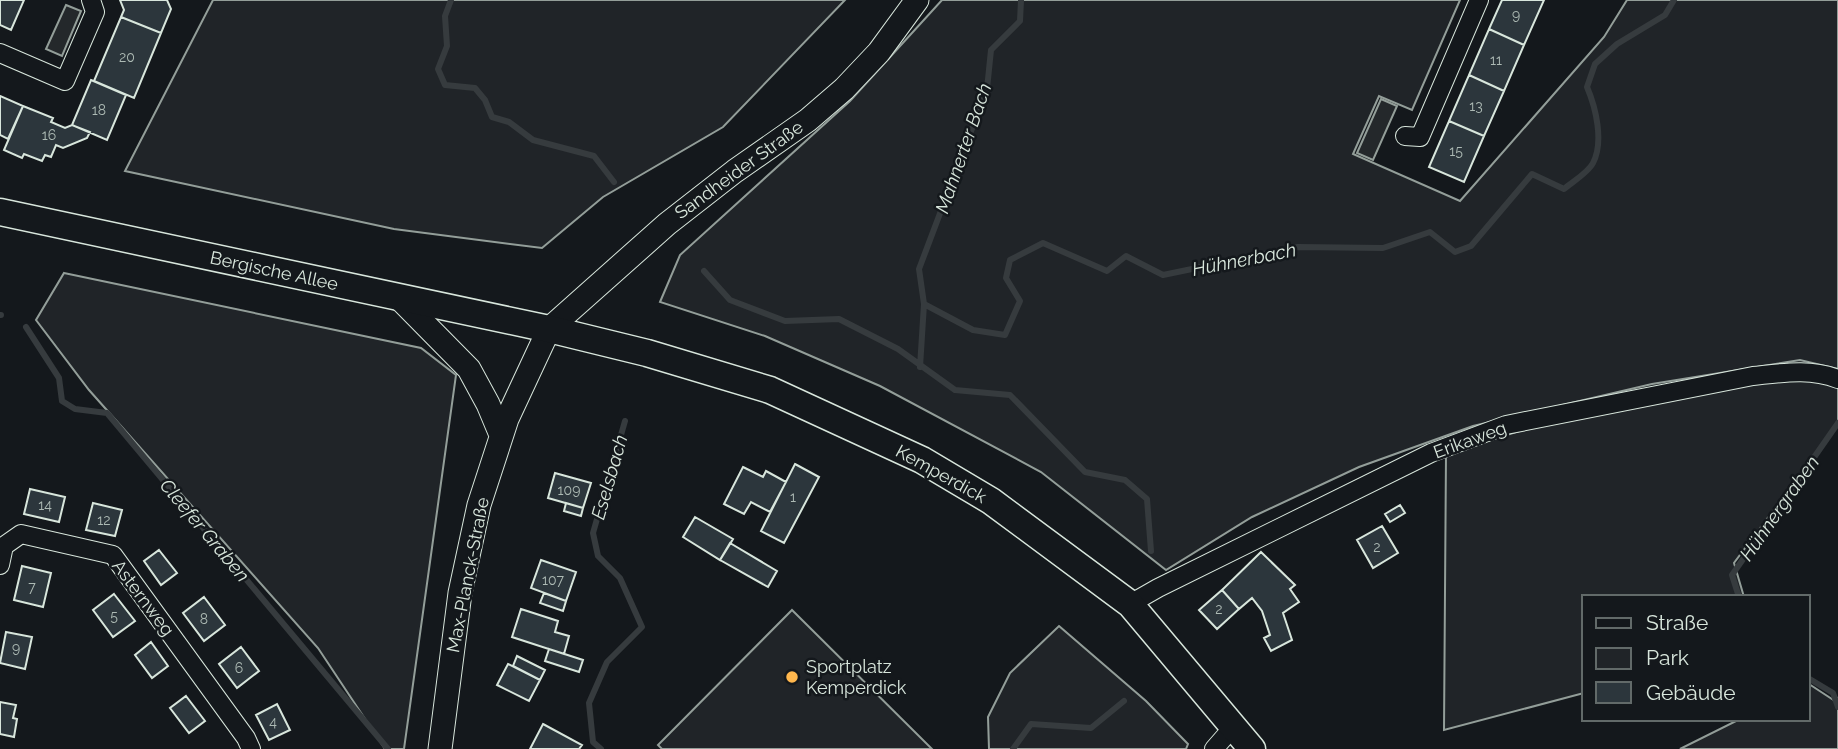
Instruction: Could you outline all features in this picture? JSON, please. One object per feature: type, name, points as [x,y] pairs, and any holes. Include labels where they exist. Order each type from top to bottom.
[{"type":"main road","name":"Bergische Allee","points":[[0,212],[549,329]]},
{"type":"main road","name":"Kemperdick","points":[[549,329],[647,353],[770,390],[922,460],[991,501],[1130,604],[1252,749]]},
{"type":"street","points":[[0,53],[65,80],[95,12],[90,0]]},
{"type":"street","name":"Sandheider Straße","points":[[549,329],[667,224],[735,171],[808,120],[844,89],[879,52],[917,0]]},
{"type":"street","points":[[1405,136],[1420,137],[1479,0]]},
{"type":"street","points":[[398,298],[469,369],[501,435]]},
{"type":"street","name":"Max-Planck-Straße","points":[[440,749],[463,582],[479,505],[501,435],[549,329]]},
{"type":"street","name":"Erikaweg","points":[[1130,604],[1431,453],[1506,425],[1753,376],[1795,372],[1824,373],[1838,379]]},
{"type":"street","name":"Asternweg","points":[[0,565],[4,547],[21,534],[113,555],[246,738],[251,749]]},
{"type":"street","points":[[1214,749],[1234,726]]},
{"type":"green space","points":[[213,0],[845,0],[723,127],[603,197],[542,248],[394,229],[125,171]]},
{"type":"green space","points":[[942,0],[1460,0],[1412,110],[1379,96],[1353,154],[1460,201],[1604,37],[1627,0],[1838,0],[1838,369],[1800,360],[1652,384],[1473,426],[1359,467],[1252,517],[1166,570],[1041,472],[880,386],[765,336],[660,302],[680,255],[850,101]]},
{"type":"green space","points":[[64,273],[421,348],[456,375],[404,749],[385,749],[318,648],[89,390],[36,320]]},
{"type":"green space","points":[[1794,376],[1838,384],[1838,424],[1734,563],[1743,595],[1582,595],[1582,694],[1444,730],[1446,454],[1529,428]]},
{"type":"green space","name":"Sportplatz Kemperdick","points":[[792,610],[932,749],[662,749],[658,745]]},
{"type":"green space","points":[[1059,626],[1146,701],[1188,744],[1186,749],[989,749],[988,717],[1010,673]]},
{"type":"green space","points":[[1810,685],[1835,701],[1838,698],[1838,749],[1680,749],[1736,721],[1810,721]]},
{"type":"shaded area","points":[[66,5],[81,11],[62,56],[46,49]]},
{"type":"shaded area","points":[[1381,99],[1397,106],[1373,160],[1357,153]]},
{"type":"building","points":[[0,0],[24,0],[11,30],[0,25]]},
{"type":"building","points":[[120,0],[167,0],[171,9],[161,33],[121,17],[124,10]]},
{"type":"building","points":[[1502,0],[1544,0],[1524,45],[1489,29]]},
{"type":"building","points":[[121,17],[161,33],[134,98],[94,81]]},
{"type":"building","points":[[1489,29],[1524,45],[1504,91],[1469,75]]},
{"type":"building","points":[[1469,75],[1504,91],[1484,136],[1449,121]]},
{"type":"building","points":[[91,80],[126,95],[107,140],[72,125]]},
{"type":"building","points":[[0,96],[23,106],[8,139],[0,135]]},
{"type":"building","points":[[23,106],[53,118],[51,122],[65,128],[72,125],[90,132],[87,138],[63,148],[56,145],[51,157],[45,155],[42,161],[24,154],[22,158],[4,150]]},
{"type":"building","points":[[1449,121],[1484,136],[1464,182],[1429,167]]},
{"type":"building","points":[[795,464],[819,477],[784,543],[761,531]]},
{"type":"building","points":[[743,467],[763,477],[766,471],[786,482],[770,512],[751,502],[744,514],[724,504]]},
{"type":"building","points":[[555,473],[591,483],[583,508],[548,498]]},
{"type":"building","points":[[30,489],[65,497],[59,522],[24,514]]},
{"type":"building","points":[[93,503],[122,510],[115,536],[86,530]]},
{"type":"building","points":[[566,503],[583,508],[581,516],[564,511]]},
{"type":"building","points":[[1400,505],[1405,513],[1390,522],[1385,514]]},
{"type":"building","points":[[695,517],[733,539],[720,560],[683,537]]},
{"type":"building","points":[[1382,526],[1398,553],[1373,568],[1357,540]]},
{"type":"building","points":[[730,543],[777,571],[768,587],[720,560]]},
{"type":"building","points":[[159,550],[177,573],[161,585],[144,561]]},
{"type":"building","points":[[1261,552],[1295,585],[1290,589],[1299,602],[1283,613],[1292,640],[1271,651],[1264,638],[1270,635],[1262,611],[1252,598],[1239,609],[1222,590]]},
{"type":"building","points":[[541,560],[576,572],[566,601],[531,588]]},
{"type":"building","points":[[22,566],[51,573],[43,607],[14,600]]},
{"type":"building","points":[[1222,590],[1239,609],[1217,629],[1199,610]]},
{"type":"building","points":[[544,593],[566,601],[563,611],[540,603]]},
{"type":"building","points":[[114,594],[135,621],[113,637],[93,610]]},
{"type":"building","points":[[204,597],[225,625],[204,641],[183,613]]},
{"type":"building","points":[[521,609],[558,621],[555,632],[569,636],[564,654],[512,637]]},
{"type":"building","points":[[6,632],[32,637],[25,669],[0,663]]},
{"type":"building","points":[[151,642],[168,666],[152,678],[135,655]]},
{"type":"building","points":[[241,647],[259,671],[237,688],[219,664]]},
{"type":"building","points":[[549,649],[583,660],[579,672],[545,661]]},
{"type":"building","points":[[517,656],[545,670],[540,680],[513,666]]},
{"type":"building","points":[[508,664],[540,680],[529,701],[497,685]]},
{"type":"building","points":[[186,696],[205,721],[189,733],[170,708]]},
{"type":"building","points":[[0,702],[16,705],[13,718],[17,719],[14,737],[0,734]]},
{"type":"building","points":[[277,704],[290,730],[269,740],[256,715]]},
{"type":"building","points":[[543,724],[582,745],[579,749],[530,749]]},
{"type":"waterway","points":[[451,0],[445,16],[447,46],[438,69],[445,85],[475,88],[485,100],[492,117],[509,122],[533,140],[594,156],[614,182]]},
{"type":"waterway","name":"Mahnerter Bach","points":[[924,304],[919,269],[987,89],[991,50],[1020,21],[1021,0]]},
{"type":"waterway","name":"Hühnerbach","points":[[920,367],[924,304],[973,330],[1005,335],[1020,301],[1006,278],[1010,260],[1043,243],[1107,271],[1126,256],[1163,275],[1298,247],[1383,248],[1430,232],[1455,252],[1471,246],[1532,174],[1564,189],[1591,167],[1596,155],[1598,135],[1596,115],[1587,87],[1595,64],[1617,44],[1665,15],[1674,0]]},
{"type":"waterway","points":[[704,271],[730,300],[785,321],[839,319],[898,349],[955,390],[1010,395],[1085,472],[1125,480],[1147,499],[1151,551]]},
{"type":"waterway","name":"Cleefer Graben","points":[[26,327],[59,378],[62,401],[75,409],[107,413],[388,749]]},
{"type":"waterway","name":"Eselsbach","points":[[601,749],[593,742],[589,703],[607,662],[642,627],[620,578],[598,556],[593,533],[625,421]]},
{"type":"waterway","name":"Hühnergraben","points":[[1738,595],[1732,575],[1838,423]]},
{"type":"waterway","name":"Hühnergraben","points":[[1810,679],[1833,693],[1838,707]]},
{"type":"waterway","points":[[1013,749],[1031,724],[1091,728],[1124,701]]},
{"type":"place","name":"Sportplatz Kemperdick","points":[[792,677]]}]
